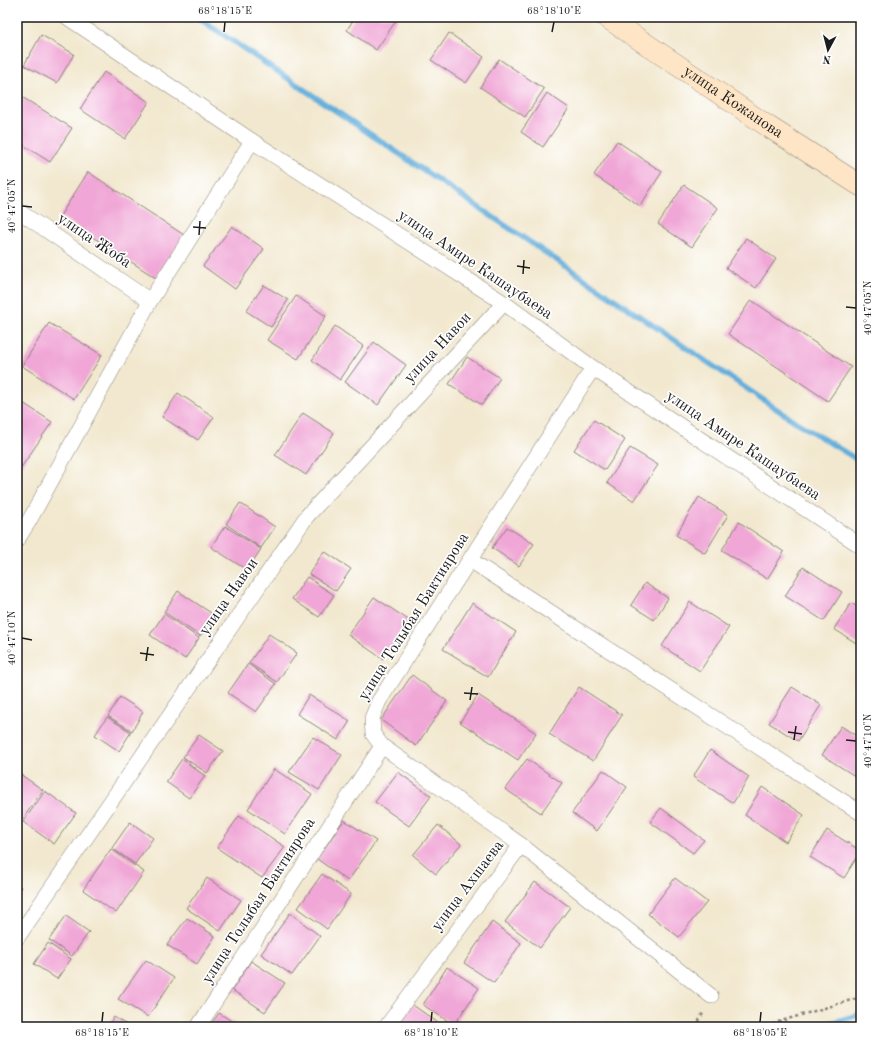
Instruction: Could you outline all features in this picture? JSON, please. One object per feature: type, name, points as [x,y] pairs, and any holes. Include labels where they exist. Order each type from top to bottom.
[{"type":"main road","name":"улица Кожанова","points":[[606,17],[769,127],[861,186]]},
{"type":"street","name":"улица Амире Кашаубаева","points":[[67,17],[252,141],[504,304],[593,368],[861,546]]},
{"type":"street","points":[[17,540],[23,517],[150,301],[252,141]]},
{"type":"street","name":"улица Жоба","points":[[17,210],[150,301]]},
{"type":"street","name":"улица Навои","points":[[17,938],[307,516],[504,304]]},
{"type":"street","name":"улица Толыбая Бактиярова","points":[[198,1027],[382,746],[373,734],[372,718],[379,701],[593,368]]},
{"type":"street","points":[[470,560],[861,812]]},
{"type":"street","name":"улица Ахшаева","points":[[382,746],[521,845],[386,1027]]},
{"type":"street","points":[[521,845],[711,996]]},
{"type":"path","points":[[767,1027],[778,1022],[861,997]]},
{"type":"building","points":[[355,17],[398,18],[376,50],[347,30]]},
{"type":"building","points":[[449,33],[484,57],[466,83],[431,60]]},
{"type":"building","points":[[41,35],[74,54],[57,83],[24,65]]},
{"type":"building","points":[[499,59],[544,89],[525,117],[480,87]]},
{"type":"building","points":[[104,72],[149,102],[125,139],[80,109]]},
{"type":"building","points":[[547,93],[569,108],[543,147],[521,132]]},
{"type":"building","points":[[17,94],[72,128],[50,162],[17,141]]},
{"type":"building","points":[[617,141],[662,172],[640,206],[594,175]]},
{"type":"building","points":[[88,172],[184,235],[156,278],[60,216]]},
{"type":"building","points":[[684,185],[718,208],[692,247],[658,224]]},
{"type":"building","points":[[232,226],[264,249],[235,289],[203,266]]},
{"type":"building","points":[[746,238],[776,259],[756,288],[726,268]]},
{"type":"building","points":[[264,285],[288,300],[271,327],[246,311]]},
{"type":"building","points":[[296,296],[326,316],[298,359],[267,340]]},
{"type":"building","points":[[751,300],[851,367],[828,401],[728,334]]},
{"type":"building","points":[[49,323],[102,355],[74,399],[22,366]]},
{"type":"building","points":[[335,326],[363,346],[340,380],[312,360]]},
{"type":"building","points":[[374,342],[406,365],[378,405],[345,382]]},
{"type":"building","points":[[467,357],[500,378],[482,405],[449,384]]},
{"type":"building","points":[[178,393],[214,417],[198,440],[162,417]]},
{"type":"building","points":[[17,399],[52,422],[18,472],[17,471]]},
{"type":"building","points":[[303,413],[334,433],[306,475],[275,455]]},
{"type":"building","points":[[594,420],[625,440],[605,470],[574,450]]},
{"type":"building","points":[[630,448],[658,465],[634,501],[607,483]]},
{"type":"building","points":[[699,497],[728,515],[705,553],[676,535]]},
{"type":"building","points":[[240,503],[275,527],[261,548],[226,524]]},
{"type":"building","points":[[739,522],[784,552],[767,579],[722,550]]},
{"type":"building","points":[[225,526],[261,549],[247,570],[211,547]]},
{"type":"building","points":[[507,527],[534,544],[519,566],[492,548]]},
{"type":"building","points":[[324,551],[351,569],[336,591],[309,574]]},
{"type":"building","points":[[803,567],[842,592],[824,621],[785,596]]},
{"type":"building","points":[[307,577],[334,595],[319,617],[292,599]]},
{"type":"building","points":[[645,583],[668,598],[654,620],[631,605]]},
{"type":"building","points":[[178,591],[214,615],[200,636],[164,612]]},
{"type":"building","points":[[374,597],[410,621],[383,659],[348,635]]},
{"type":"building","points":[[690,602],[729,627],[700,671],[662,646]]},
{"type":"building","points":[[472,603],[516,632],[488,677],[443,649]]},
{"type":"building","points":[[851,603],[861,609],[861,646],[834,629]]},
{"type":"building","points":[[164,614],[199,638],[185,659],[150,635]]},
{"type":"building","points":[[269,634],[297,653],[277,682],[249,663]]},
{"type":"building","points":[[248,664],[276,684],[256,712],[228,693]]},
{"type":"building","points":[[412,675],[447,701],[416,746],[381,720]]},
{"type":"building","points":[[579,687],[622,715],[593,761],[549,734]]},
{"type":"building","points":[[792,687],[821,705],[798,741],[769,723]]},
{"type":"building","points":[[309,695],[350,721],[338,740],[297,714]]},
{"type":"building","points":[[478,695],[536,733],[518,760],[460,722]]},
{"type":"building","points":[[120,697],[143,712],[132,731],[108,716]]},
{"type":"building","points":[[107,717],[131,732],[119,751],[95,735]]},
{"type":"building","points":[[841,726],[861,739],[861,780],[822,755]]},
{"type":"building","points":[[199,735],[223,751],[207,773],[183,757]]},
{"type":"building","points":[[313,737],[342,755],[319,790],[289,772]]},
{"type":"building","points":[[710,750],[749,777],[733,803],[693,777]]},
{"type":"building","points":[[182,759],[205,776],[189,798],[166,782]]},
{"type":"building","points":[[527,759],[562,783],[541,813],[505,789]]},
{"type":"building","points":[[274,769],[312,794],[285,834],[248,809]]},
{"type":"building","points":[[603,770],[627,787],[597,831],[572,813]]},
{"type":"building","points":[[17,772],[43,790],[22,820],[17,817]]},
{"type":"building","points":[[398,772],[431,796],[409,826],[375,802]]},
{"type":"building","points":[[762,787],[804,815],[786,842],[745,815]]},
{"type":"building","points":[[45,791],[76,813],[54,844],[23,822]]},
{"type":"building","points":[[661,808],[704,840],[693,853],[650,822]]},
{"type":"building","points":[[239,816],[285,847],[262,878],[217,848]]},
{"type":"building","points":[[344,820],[376,841],[348,881],[317,859]]},
{"type":"building","points":[[130,822],[153,838],[135,864],[112,848]]},
{"type":"building","points":[[438,825],[461,844],[436,874],[413,855]]},
{"type":"building","points":[[827,830],[861,851],[844,878],[810,857]]},
{"type":"building","points":[[111,849],[144,872],[116,913],[83,890]]},
{"type":"building","points":[[322,874],[351,894],[327,929],[298,908]]},
{"type":"building","points":[[207,878],[241,900],[220,931],[186,908]]},
{"type":"building","points":[[675,878],[707,902],[679,937],[648,914]]},
{"type":"building","points":[[535,882],[570,907],[540,948],[505,922]]},
{"type":"building","points":[[17,884],[21,887],[17,893]]},
{"type":"building","points":[[290,913],[320,936],[292,975],[261,954]]},
{"type":"building","points":[[66,916],[89,932],[72,956],[49,940]]},
{"type":"building","points":[[187,918],[215,936],[197,964],[167,945]]},
{"type":"building","points":[[492,922],[521,943],[494,983],[464,963]]},
{"type":"building","points":[[48,943],[71,959],[57,979],[34,964]]},
{"type":"building","points":[[146,960],[174,978],[148,1017],[118,999]]},
{"type":"building","points":[[251,961],[285,983],[265,1012],[232,990]]},
{"type":"building","points":[[447,967],[479,988],[454,1025],[423,1005]]},
{"type":"building","points":[[410,1003],[444,1027],[395,1027]]},
{"type":"building","points":[[219,1013],[241,1027],[209,1027]]},
{"type":"building","points":[[114,1017],[130,1027],[106,1027]]},
{"type":"building","points":[[17,1021],[26,1027],[17,1027]]},
{"type":"waterway","points":[[197,17],[796,422],[861,462]]},
{"type":"waterway","points":[[818,1027],[861,1014]]}]
